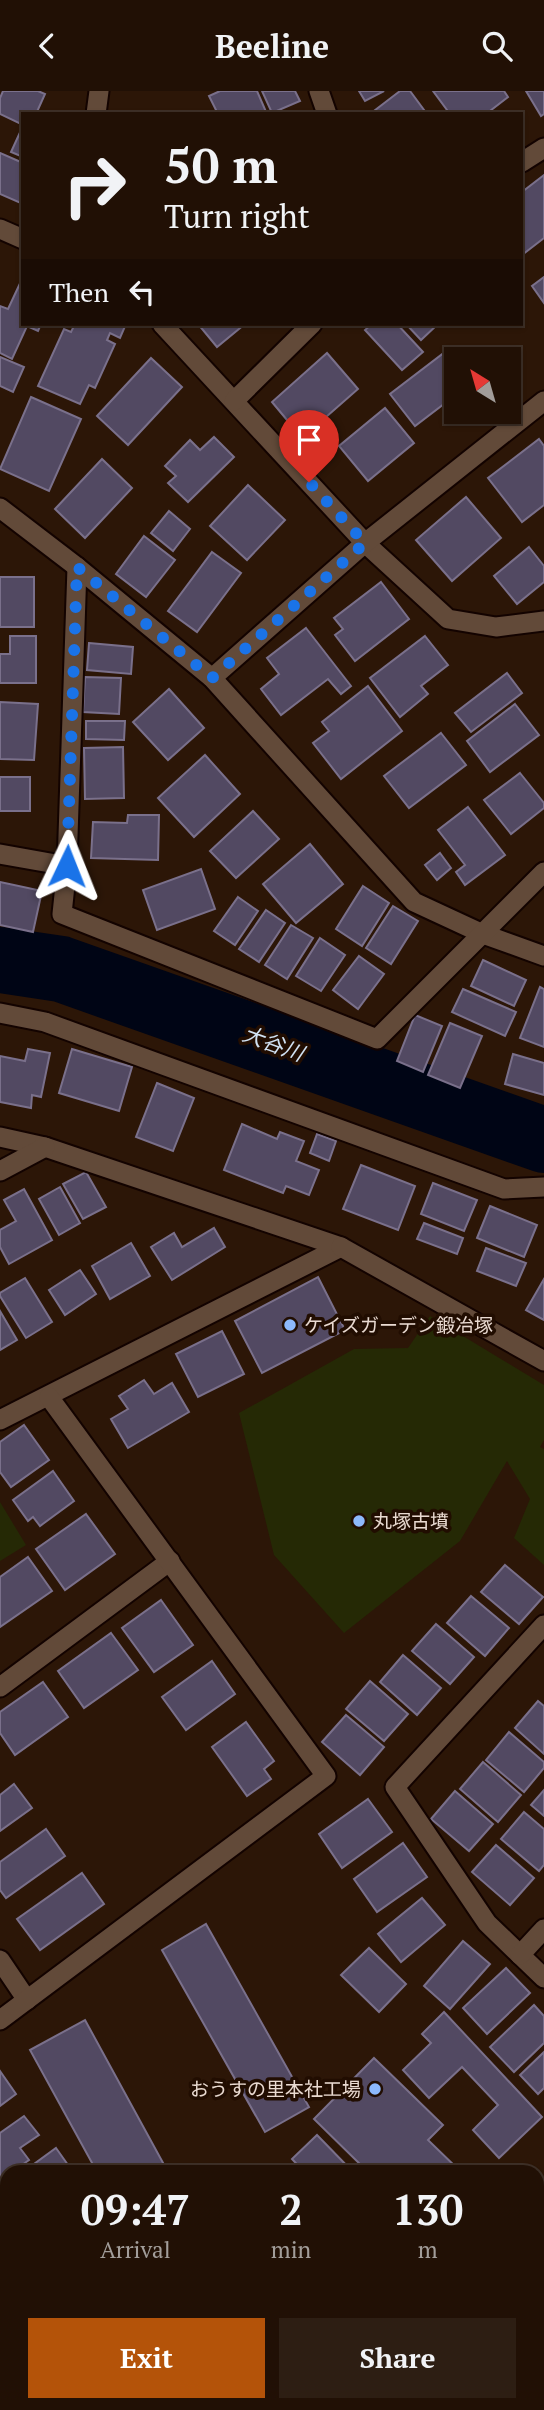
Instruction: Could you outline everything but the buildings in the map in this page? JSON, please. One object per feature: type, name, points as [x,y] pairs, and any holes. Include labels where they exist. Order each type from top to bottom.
[{"type":"street","points":[[96,112],[99,91]]},
{"type":"street","points":[[319,91],[326,112]]},
{"type":"street","points":[[523,161],[544,148]]},
{"type":"street","points":[[0,229],[21,238]]},
{"type":"street","points":[[164,326],[365,543],[448,619],[496,627],[544,621]]},
{"type":"street","points":[[234,401],[310,326]]},
{"type":"street","points":[[212,678],[365,543],[544,401]]},
{"type":"street","points":[[0,509],[77,567],[212,678],[414,902],[483,934],[544,956]]},
{"type":"street","points":[[77,567],[67,866],[62,914],[377,1039],[544,872]]},
{"type":"street","points":[[0,855],[67,866]]},
{"type":"street","points":[[0,1013],[45,1023],[504,1189],[544,1187]]},
{"type":"street","points":[[0,1137],[46,1147],[341,1247],[544,1361]]},
{"type":"street","points":[[0,1171],[46,1147]]},
{"type":"street","points":[[0,1420],[341,1247]]},
{"type":"street","points":[[0,2020],[326,1776],[49,1397]]},
{"type":"street","points":[[0,1687],[170,1561]]},
{"type":"street","points":[[544,1625],[396,1787],[487,1923],[544,1978]]},
{"type":"street","points":[[520,1955],[544,1929]]},
{"type":"street","points":[[0,1960],[27,2000]]},
{"type":"green space","points":[[430,1316],[544,1385],[544,1440],[540,1447],[544,1449],[544,1565],[514,1538],[530,1499],[507,1461],[460,1541],[344,1633],[274,1555],[239,1413],[354,1349],[408,1348]]},
{"type":"green space","points":[[0,1502],[26,1545],[0,1561]]},
{"type":"waterway","name":"大谷川","points":[[0,960],[61,969],[544,1140]]},
{"type":"place","name":"ケイズガーデン鍛冶塚","points":[[290,1325]]},
{"type":"place","name":"丸塚古墳","points":[[359,1521]]},
{"type":"place","name":"おうすの里本社工場","points":[[375,2089]]},
{"type":"route","points":[[67,866],[77,567],[212,678],[365,543],[309,482]]}]
